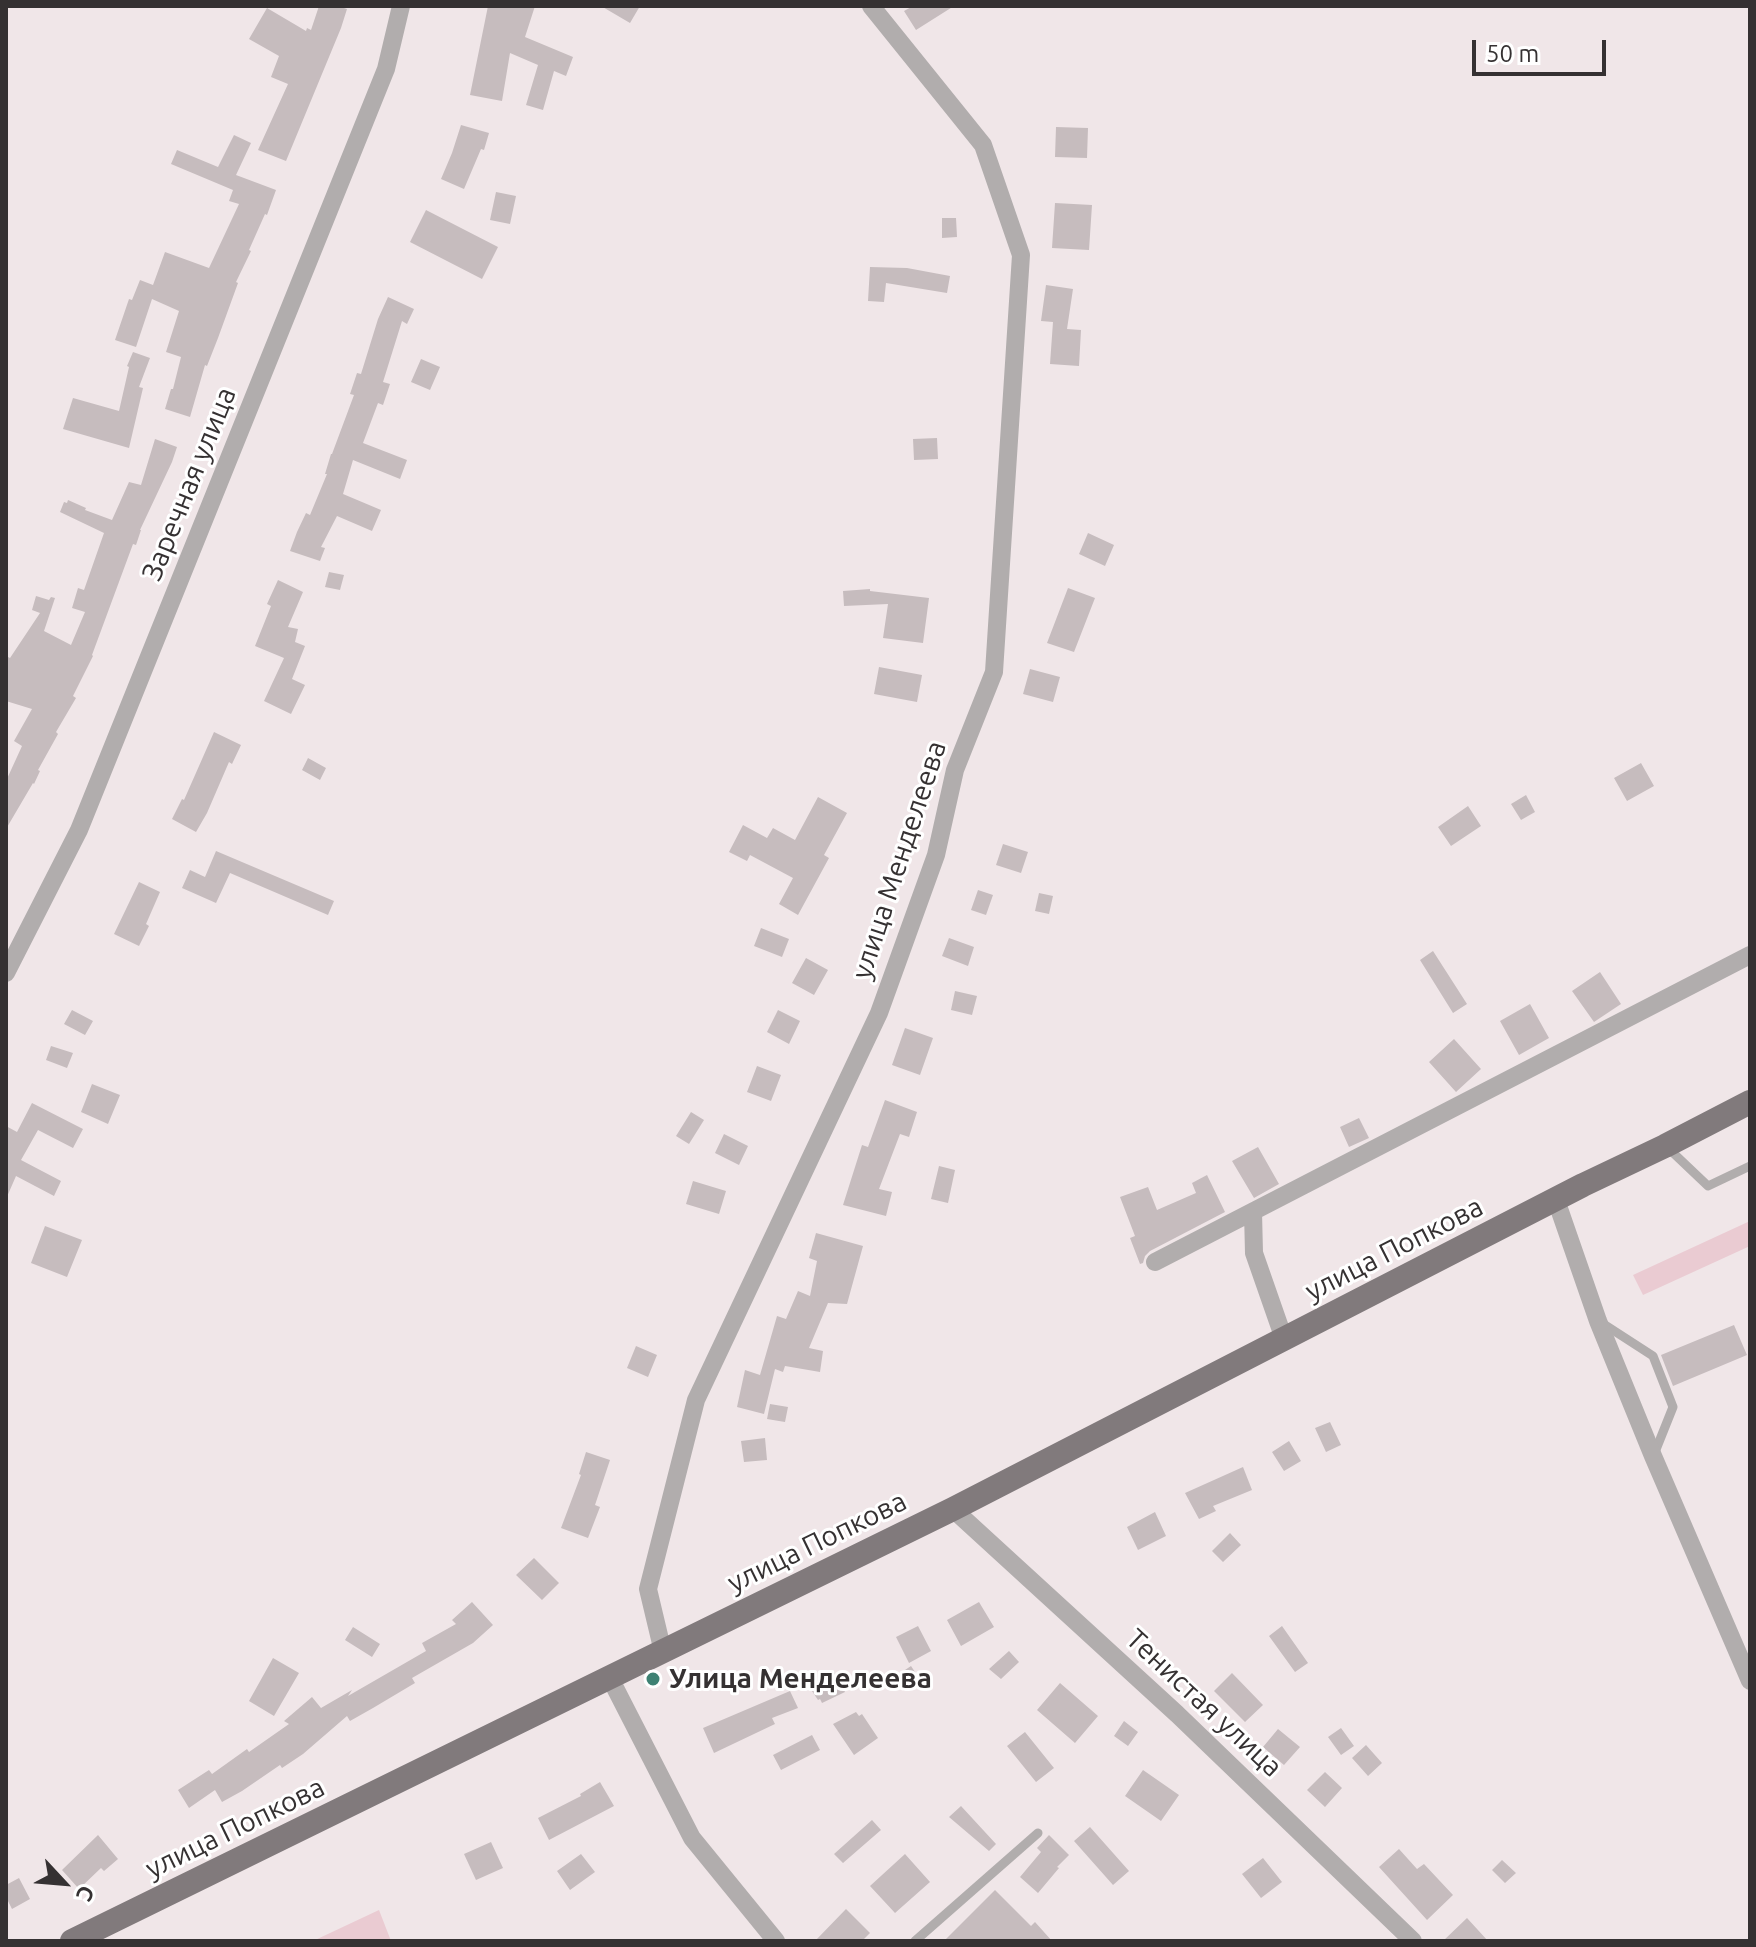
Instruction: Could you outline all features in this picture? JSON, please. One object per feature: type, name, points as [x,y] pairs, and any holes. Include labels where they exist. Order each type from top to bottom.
[{"type":"main road","name":"улица Попкова","points":[[72,1941],[953,1509],[1750,1102]]},
{"type":"street","name":"Заречная улица","points":[[6,973],[79,830],[386,69],[401,6]]},
{"type":"street","name":"улица Менделеева","points":[[663,1652],[648,1589],[696,1400],[879,1013],[936,855],[955,770],[994,672],[1021,255],[983,145],[871,6]]},
{"type":"street","points":[[1155,1262],[1750,955]]},
{"type":"street","points":[[1556,1200],[1598,1321],[1750,1681]]},
{"type":"street","points":[[1253,1212],[1254,1253],[1284,1339]]},
{"type":"street","name":"Тенистая улица","points":[[953,1509],[1177,1714],[1413,1941]]},
{"type":"street","points":[[610,1678],[692,1838],[776,1941]]},
{"type":"lane","points":[[1665,1146],[1708,1186],[1750,1166]]},
{"type":"lane","points":[[1598,1321],[1653,1356],[1673,1407],[1653,1456]]},
{"type":"lane","points":[[915,1941],[1038,1833]]},
{"type":"shaded area","points":[[1750,1221],[1750,1246],[1643,1295],[1633,1275]]},
{"type":"shaded area","points":[[379,1910],[391,1941],[313,1941]]},
{"type":"building","points":[[319,6],[347,9],[286,161],[258,150],[288,84],[271,77],[279,56],[249,39],[267,8],[306,31],[307,28],[311,30]]},
{"type":"building","points":[[488,6],[535,6],[525,37],[573,57],[566,76],[554,71],[543,110],[526,105],[538,65],[510,53],[502,101],[470,95]]},
{"type":"building","points":[[601,6],[640,6],[630,23]]},
{"type":"building","points":[[913,6],[954,6],[916,30],[904,11]]},
{"type":"building","points":[[461,125],[489,133],[464,189],[441,179]]},
{"type":"building","points":[[1056,127],[1088,128],[1087,158],[1055,157]]},
{"type":"building","points":[[234,135],[251,143],[236,175],[276,190],[236,282],[218,338],[205,365],[190,417],[165,409],[181,357],[166,352],[179,311],[152,299],[136,347],[115,340],[129,299],[132,300],[140,280],[153,285],[165,252],[209,268],[239,204],[229,201],[233,190],[171,164],[177,150],[218,167]]},
{"type":"building","points":[[496,192],[516,196],[510,224],[490,220]]},
{"type":"building","points":[[1055,203],[1092,205],[1089,250],[1052,248]]},
{"type":"building","points":[[426,210],[498,247],[482,279],[410,242]]},
{"type":"building","points":[[942,218],[956,218],[957,237],[942,238]]},
{"type":"building","points":[[870,267],[907,268],[950,276],[947,293],[886,283],[884,302],[868,301]]},
{"type":"building","points":[[1046,285],[1073,289],[1067,329],[1081,330],[1079,366],[1050,364],[1053,322],[1041,321]]},
{"type":"building","points":[[388,297],[414,309],[407,324],[402,321],[383,382],[390,384],[383,405],[378,403],[363,443],[407,460],[400,479],[353,460],[343,494],[381,510],[372,531],[337,516],[321,547],[325,548],[320,561],[290,551],[306,513],[310,515],[327,474],[331,454],[354,395],[350,394],[357,373],[361,374]]},
{"type":"building","points":[[133,352],[150,358],[139,387],[143,388],[129,448],[63,429],[73,398],[119,411],[127,366]]},
{"type":"building","points":[[421,359],[440,367],[430,390],[411,382]]},
{"type":"building","points":[[937,438],[938,459],[914,460],[913,439]]},
{"type":"building","points":[[155,439],[177,447],[172,462],[136,545],[133,544],[93,656],[73,696],[76,698],[56,732],[58,734],[38,770],[34,784],[6,829],[6,781],[22,746],[14,741],[32,709],[6,701],[6,656],[10,658],[40,613],[32,610],[36,596],[49,600],[55,598],[44,631],[71,645],[85,612],[72,608],[78,588],[84,590],[104,533],[60,512],[68,500],[112,520],[129,482],[141,485]]},
{"type":"building","points":[[1088,533],[1114,545],[1105,566],[1079,554]]},
{"type":"building","points":[[329,572],[344,575],[340,590],[325,587]]},
{"type":"building","points":[[278,580],[303,592],[288,627],[298,629],[295,642],[305,646],[292,679],[305,685],[291,714],[264,701],[284,658],[255,646],[271,606],[267,604]]},
{"type":"building","points":[[1068,588],[1095,598],[1074,652],[1047,643]]},
{"type":"building","points":[[870,589],[929,598],[923,643],[883,638],[888,604],[844,606],[843,591]]},
{"type":"building","points":[[879,667],[922,675],[917,702],[874,694]]},
{"type":"building","points":[[1030,669],[1060,677],[1053,702],[1023,694]]},
{"type":"building","points":[[214,732],[241,745],[232,764],[229,762],[196,832],[172,819],[184,800]]},
{"type":"building","points":[[308,758],[326,768],[320,780],[302,770]]},
{"type":"building","points":[[1641,763],[1654,786],[1627,801],[1614,778]]},
{"type":"building","points":[[1526,795],[1535,812],[1521,820],[1511,804]]},
{"type":"building","points":[[818,797],[847,813],[824,855],[829,858],[798,915],[779,904],[793,878],[750,855],[747,861],[729,852],[743,825],[767,838],[773,828],[795,840]]},
{"type":"building","points":[[1468,806],[1481,826],[1451,846],[1438,827]]},
{"type":"building","points":[[1003,844],[1028,852],[1021,873],[996,865]]},
{"type":"building","points":[[216,851],[334,901],[328,915],[230,873],[216,903],[182,888],[190,870],[205,877]]},
{"type":"building","points":[[139,882],[160,892],[139,946],[114,934]]},
{"type":"building","points":[[978,890],[993,895],[986,915],[971,910]]},
{"type":"building","points":[[1039,893],[1053,896],[1049,914],[1035,911]]},
{"type":"building","points":[[761,928],[789,939],[782,957],[754,946]]},
{"type":"building","points":[[949,938],[974,947],[968,966],[942,956]]},
{"type":"building","points":[[1433,951],[1467,1004],[1453,1013],[1420,960]]},
{"type":"building","points":[[806,958],[828,970],[814,995],[792,983]]},
{"type":"building","points":[[1600,972],[1621,1004],[1594,1022],[1572,991]]},
{"type":"building","points":[[955,991],[977,996],[972,1015],[951,1010]]},
{"type":"building","points":[[1530,1004],[1549,1038],[1519,1055],[1500,1021]]},
{"type":"building","points":[[72,1010],[93,1021],[85,1035],[64,1024]]},
{"type":"building","points":[[778,1010],[800,1021],[789,1044],[767,1032]]},
{"type":"building","points":[[905,1028],[933,1038],[920,1075],[892,1065]]},
{"type":"building","points":[[1454,1039],[1481,1069],[1456,1092],[1429,1062]]},
{"type":"building","points":[[51,1046],[73,1053],[67,1068],[46,1060]]},
{"type":"building","points":[[757,1066],[781,1075],[771,1101],[747,1092]]},
{"type":"building","points":[[92,1084],[120,1095],[108,1124],[81,1112]]},
{"type":"building","points":[[885,1100],[917,1112],[909,1137],[900,1134],[879,1189],[892,1192],[886,1216],[843,1205],[862,1145],[868,1147]]},
{"type":"building","points":[[32,1103],[83,1129],[73,1148],[38,1130],[21,1160],[61,1181],[54,1196],[16,1176],[6,1199],[6,1126],[17,1132]]},
{"type":"building","points":[[691,1112],[704,1120],[689,1144],[676,1136]]},
{"type":"building","points":[[1359,1118],[1369,1138],[1349,1147],[1340,1127]]},
{"type":"building","points":[[724,1134],[748,1146],[739,1165],[715,1153]]},
{"type":"building","points":[[1258,1147],[1279,1184],[1254,1198],[1232,1161]]},
{"type":"building","points":[[939,1166],[955,1170],[948,1203],[931,1199]]},
{"type":"building","points":[[1207,1175],[1225,1212],[1150,1251],[1140,1264],[1130,1238],[1135,1236],[1120,1197],[1148,1187],[1157,1210],[1196,1193],[1192,1183]]},
{"type":"building","points":[[693,1181],[726,1191],[719,1214],[686,1204]]},
{"type":"building","points":[[45,1226],[82,1240],[67,1277],[31,1263]]},
{"type":"building","points":[[816,1233],[863,1246],[847,1304],[828,1303],[809,1348],[823,1351],[820,1372],[785,1366],[783,1372],[775,1369],[764,1414],[737,1407],[745,1370],[760,1375],[777,1316],[786,1319],[798,1291],[810,1296],[817,1261],[809,1258]]},
{"type":"building","points":[[1734,1325],[1747,1355],[1673,1386],[1661,1355]]},
{"type":"building","points":[[636,1346],[657,1355],[648,1377],[627,1368]]},
{"type":"building","points":[[770,1404],[788,1407],[785,1422],[767,1419]]},
{"type":"building","points":[[1330,1422],[1341,1445],[1326,1452],[1315,1428]]},
{"type":"building","points":[[765,1438],[767,1460],[744,1462],[741,1441]]},
{"type":"building","points":[[1289,1441],[1301,1461],[1284,1471],[1272,1452]]},
{"type":"building","points":[[586,1452],[610,1460],[595,1505],[600,1507],[588,1538],[561,1528],[581,1475]]},
{"type":"building","points":[[1243,1467],[1252,1490],[1213,1506],[1216,1511],[1199,1519],[1185,1493]]},
{"type":"building","points":[[1155,1512],[1166,1536],[1138,1550],[1127,1527]]},
{"type":"building","points":[[1230,1533],[1241,1545],[1223,1562],[1212,1551]]},
{"type":"building","points":[[534,1558],[559,1583],[542,1600],[516,1575]]},
{"type":"building","points":[[472,1602],[493,1625],[473,1643],[412,1678],[415,1683],[373,1708],[350,1721],[347,1716],[282,1768],[280,1765],[222,1802],[215,1790],[189,1808],[178,1790],[209,1770],[212,1774],[247,1749],[249,1752],[289,1724],[284,1721],[312,1697],[321,1708],[426,1651],[422,1643],[456,1624],[452,1620]]},
{"type":"building","points":[[979,1602],[994,1627],[961,1646],[947,1620]]},
{"type":"building","points":[[918,1626],[931,1651],[909,1663],[896,1637]]},
{"type":"building","points":[[1282,1626],[1308,1663],[1295,1672],[1269,1636]]},
{"type":"building","points":[[353,1627],[380,1644],[372,1657],[345,1640]]},
{"type":"building","points":[[1009,1651],[1019,1662],[1001,1679],[989,1669]]},
{"type":"building","points":[[273,1658],[299,1673],[274,1716],[249,1701]]},
{"type":"building","points":[[911,1666],[921,1681],[909,1689],[899,1674]]},
{"type":"building","points":[[834,1671],[845,1692],[822,1703],[808,1685]]},
{"type":"building","points":[[1232,1673],[1263,1705],[1245,1722],[1214,1691]]},
{"type":"building","points":[[1060,1683],[1098,1716],[1075,1743],[1037,1710]]},
{"type":"building","points":[[790,1691],[798,1708],[772,1718],[775,1724],[714,1753],[703,1728]]},
{"type":"building","points":[[856,1712],[859,1716],[862,1714],[878,1738],[854,1755],[833,1724]]},
{"type":"building","points":[[1124,1721],[1138,1732],[1128,1746],[1114,1736]]},
{"type":"building","points":[[1341,1728],[1354,1746],[1341,1755],[1328,1737]]},
{"type":"building","points":[[1278,1729],[1300,1747],[1284,1765],[1263,1747]]},
{"type":"building","points":[[1025,1732],[1054,1768],[1036,1782],[1007,1746]]},
{"type":"building","points":[[812,1735],[820,1750],[781,1770],[773,1755]]},
{"type":"building","points":[[1366,1745],[1382,1763],[1368,1776],[1352,1758]]},
{"type":"building","points":[[1143,1770],[1179,1795],[1161,1821],[1125,1796]]},
{"type":"building","points":[[1325,1772],[1342,1788],[1325,1807],[1307,1790]]},
{"type":"building","points":[[600,1782],[614,1806],[549,1840],[538,1818],[581,1796]]},
{"type":"building","points":[[961,1806],[996,1844],[989,1851],[949,1817]]},
{"type":"building","points":[[872,1820],[881,1830],[843,1863],[834,1854]]},
{"type":"building","points":[[1090,1827],[1129,1871],[1113,1885],[1074,1841]]},
{"type":"building","points":[[98,1835],[118,1859],[104,1871],[101,1868],[79,1889],[62,1870]]},
{"type":"building","points":[[1049,1835],[1069,1855],[1038,1893],[1020,1877],[1041,1852],[1037,1848]]},
{"type":"building","points":[[491,1842],[503,1868],[476,1880],[464,1854]]},
{"type":"building","points":[[1399,1849],[1417,1869],[1424,1864],[1453,1895],[1427,1920],[1379,1867]]},
{"type":"building","points":[[581,1854],[595,1872],[570,1890],[557,1871]]},
{"type":"building","points":[[905,1854],[930,1882],[895,1913],[870,1886]]},
{"type":"building","points":[[1263,1858],[1282,1882],[1261,1898],[1242,1874]]},
{"type":"building","points":[[1502,1860],[1516,1873],[1505,1883],[1492,1870]]},
{"type":"building","points":[[19,1878],[30,1899],[12,1909],[6,1897],[6,1885]]},
{"type":"building","points":[[995,1890],[1031,1926],[1035,1922],[1052,1941],[944,1941]]},
{"type":"building","points":[[846,1909],[870,1933],[862,1941],[815,1941]]},
{"type":"building","points":[[1467,1918],[1488,1941],[1443,1941]]},
{"type":"place","name":"Улица Менделеева","points":[[653,1679]]}]
